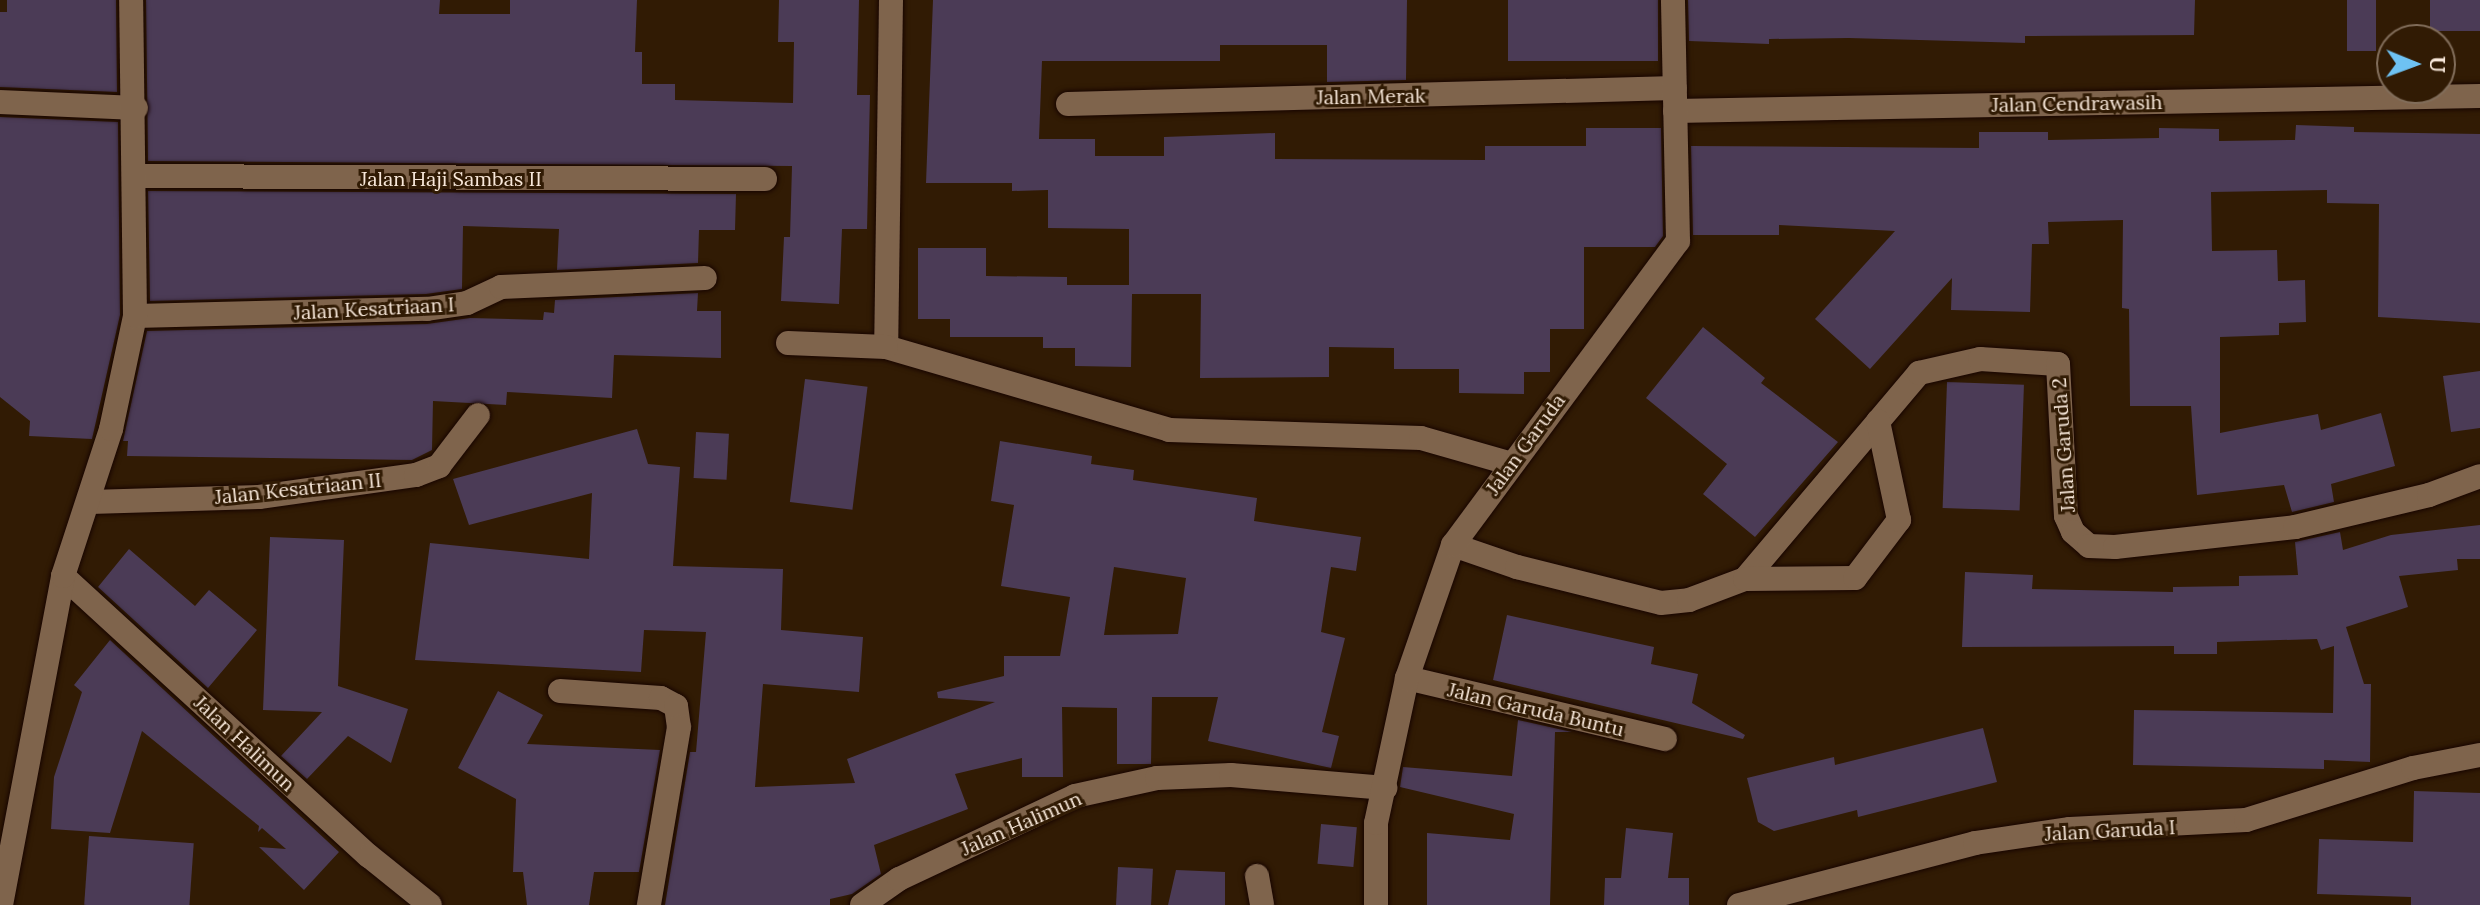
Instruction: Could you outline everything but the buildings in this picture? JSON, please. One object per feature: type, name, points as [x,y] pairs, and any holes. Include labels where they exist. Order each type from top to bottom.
[{"type":"street","points":[[1,905],[63,576],[90,502],[135,316],[136,108],[131,0]]},
{"type":"street","points":[[886,347],[891,0]]},
{"type":"street","name":"Jalan Garuda","points":[[1376,905],[1376,823],[1407,678],[1453,545],[1509,463],[1678,241],[1673,0]]},
{"type":"street","name":"Jalan Cendrawasih","points":[[1675,100],[2480,96]]},
{"type":"street","name":"Jalan Merak","points":[[1068,104],[1675,100]]},
{"type":"street","points":[[0,102],[136,108]]},
{"type":"street","name":"Jalan Haji Sambas II","points":[[136,176],[765,179]]},
{"type":"street","name":"Jalan Kesatriaan I","points":[[135,316],[427,309],[467,303],[501,287],[705,278]]},
{"type":"street","points":[[788,343],[886,347],[1169,430],[1421,438],[1509,463]]},
{"type":"street","name":"Jalan Garuda 2","points":[[1453,545],[1517,567],[1661,603],[1689,600],[1745,579],[1919,373],[1980,359],[2058,364],[2066,516],[2073,532],[2089,546],[2295,527],[2429,495],[2480,476]]},
{"type":"street","name":"Jalan Kesatriaan II","points":[[90,502],[259,497],[416,475],[439,466],[478,415]]},
{"type":"street","points":[[1745,579],[1855,578],[1899,520],[1878,421]]},
{"type":"street","name":"Jalan Halimun","points":[[63,576],[369,856],[430,905]]},
{"type":"street","name":"Jalan Garuda Buntu","points":[[1407,678],[1665,739]]},
{"type":"street","points":[[560,691],[661,698],[676,706],[679,727],[649,905]]},
{"type":"street","name":"Jalan Garuda I","points":[[1739,905],[1975,843],[2070,829],[2246,820],[2413,768],[2480,755]]},
{"type":"street","name":"Jalan Halimun","points":[[862,905],[899,879],[1075,796],[1157,778],[1231,775],[1385,788]]},
{"type":"street","points":[[1257,876],[1262,905]]}]
